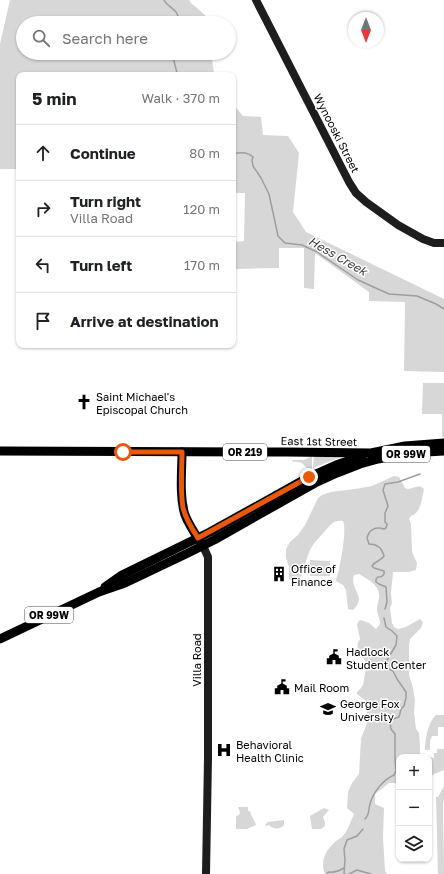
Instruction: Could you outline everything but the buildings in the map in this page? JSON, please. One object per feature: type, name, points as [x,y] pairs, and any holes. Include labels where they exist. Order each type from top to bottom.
[{"type":"main road","name":"Wynooski Street","points":[[256,0],[356,193],[398,225],[423,239],[434,243],[444,243]]},
{"type":"main road","name":"East 1st Street","points":[[370,457],[405,446],[444,442]]},
{"type":"main road","name":"East 1st Street","points":[[0,452],[308,452],[370,457],[444,451]]},
{"type":"main road","name":"Villa Road","points":[[182,452],[183,508],[189,524],[208,557],[208,758],[206,874]]},
{"type":"main road","name":"OR 99W","points":[[0,639],[99,592],[122,575],[200,542],[309,477],[336,465],[370,457]]},
{"type":"shaded area","points":[[10,0],[189,0],[205,16],[16,16],[16,60],[212,60],[214,72],[16,72],[16,169],[0,169],[0,44]]},
{"type":"shaded area","points":[[236,108],[243,116],[261,117],[263,135],[288,136],[299,153],[293,212],[306,232],[444,299],[444,372],[404,371],[405,302],[369,301],[369,292],[315,253],[314,289],[304,288],[304,248],[279,248],[279,268],[236,269],[236,242],[244,241],[245,193],[236,193]]},
{"type":"shaded area","points":[[423,383],[444,383],[444,437],[442,437],[442,414],[422,414]]},
{"type":"shaded area","points":[[314,454],[341,457],[313,468]]},
{"type":"shaded area","points":[[312,456],[312,469],[310,470],[302,463],[293,462],[292,460],[304,460]]},
{"type":"shaded area","points":[[394,476],[399,477],[405,488],[408,489],[420,486],[424,489],[419,509],[409,519],[411,524],[412,552],[417,563],[416,570],[409,572],[393,572],[391,593],[392,603],[390,608],[392,623],[394,627],[398,629],[406,627],[420,619],[423,622],[421,628],[410,639],[409,645],[409,675],[415,700],[414,711],[416,729],[419,733],[420,754],[396,754],[396,783],[389,783],[375,794],[375,804],[384,808],[383,837],[385,871],[387,874],[325,874],[323,866],[324,857],[331,846],[344,835],[354,814],[347,808],[348,792],[352,783],[359,774],[361,739],[367,723],[366,701],[357,694],[363,685],[367,664],[358,649],[360,639],[357,624],[361,620],[369,623],[376,629],[380,624],[377,609],[379,594],[374,584],[359,574],[354,575],[353,580],[359,601],[353,610],[348,609],[346,590],[343,585],[336,581],[343,545],[343,521],[337,521],[329,526],[314,543],[309,552],[300,580],[295,582],[292,582],[289,579],[286,549],[290,542],[298,535],[305,525],[318,498],[322,495],[331,492],[372,486]]},
{"type":"shaded area","points":[[310,560],[330,561],[330,576],[310,576]]},
{"type":"shaded area","points":[[436,715],[444,715],[444,727],[438,727],[438,736],[432,736],[430,741],[430,750],[425,750],[426,736],[431,722]]},
{"type":"shaded area","points":[[437,749],[444,749],[444,770],[432,776],[432,758],[434,758],[434,753],[437,753]]},
{"type":"shaded area","points":[[444,786],[444,874],[438,874],[436,797],[438,797]]},
{"type":"shaded area","points":[[238,807],[248,807],[248,811],[250,811],[256,825],[247,829],[236,829],[236,816],[239,815],[240,812]]},
{"type":"shaded area","points":[[324,808],[329,810],[323,817],[325,826],[321,829],[312,829],[310,816]]},
{"type":"shaded area","points":[[284,820],[284,825],[279,828],[265,825],[268,822]]},
{"type":"waterway","name":"Hess Creek","points":[[164,0],[177,13],[178,16]]},
{"type":"waterway","name":"Hess Creek","points":[[174,60],[177,72]]},
{"type":"waterway","name":"Hess Creek","points":[[236,153],[243,152],[253,157],[253,166],[269,194],[278,236],[285,243],[302,245],[317,252],[358,280],[389,294],[417,296],[444,309]]},
{"type":"waterway","name":"Hess Creek","points":[[385,609],[387,602],[386,587],[376,582],[376,579],[381,577],[384,574],[384,571],[372,566],[384,556],[379,547],[369,544],[367,538],[373,529],[386,528],[387,524],[385,522],[385,513],[388,506],[383,490],[385,484],[398,482],[420,474]]},
{"type":"waterway","name":"Hess Creek","points":[[365,819],[369,812],[371,800],[376,791],[382,783],[394,775],[396,771],[395,734],[391,729],[390,724],[393,719],[399,717],[406,698],[406,692],[393,671],[387,668],[387,660],[396,645],[397,636],[386,627],[384,618]]},
{"type":"waterway","name":"Hess Creek","points":[[345,874],[344,849],[347,840],[357,836],[363,829]]},
{"type":"waterway","points":[[327,873],[337,872],[344,868]]},
{"type":"waterway","name":"Hess Creek","points":[[349,874],[357,870],[371,874]]},
{"type":"place","name":"Saint Michael's Episcopal Church","points":[[84,402]]},
{"type":"place","name":"Office of Finance","points":[[279,574]]},
{"type":"place","name":"Hadlock Student Center","points":[[334,657]]},
{"type":"place","name":"Mail Room","points":[[282,687]]},
{"type":"place","name":"George Fox University","points":[[328,709]]},
{"type":"place","name":"Behavioral Health Clinic","points":[[224,750]]},
{"type":"route","points":[[123,452],[182,452],[183,508],[189,524],[198,538],[309,477]]}]
